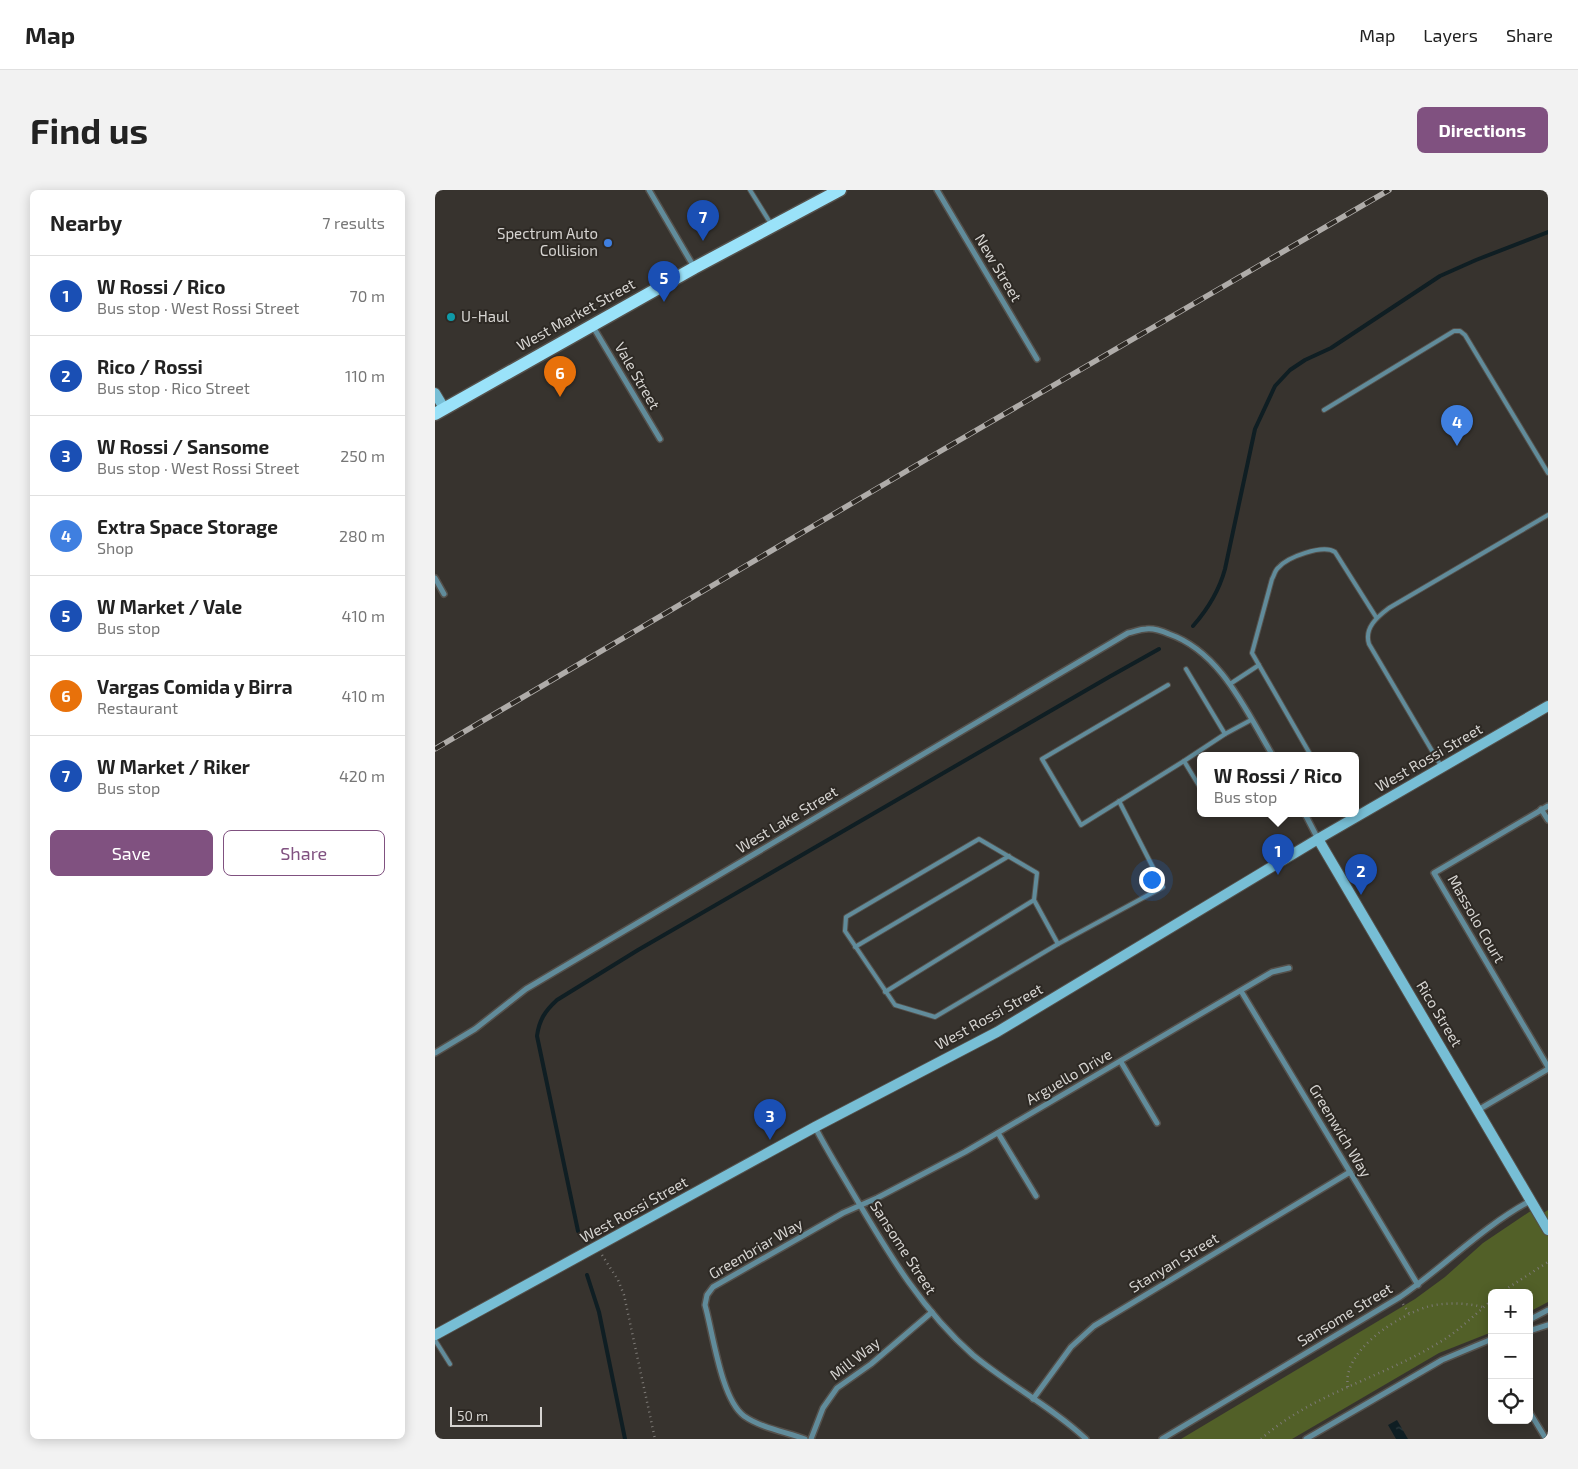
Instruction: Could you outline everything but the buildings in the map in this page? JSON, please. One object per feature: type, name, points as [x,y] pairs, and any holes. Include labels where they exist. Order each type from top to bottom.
[{"type":"main road","name":"West Market Street","points":[[440,411],[694,268],[840,190]]},
{"type":"main road","points":[[435,393],[440,411]]},
{"type":"main road","name":"West Rossi Street","points":[[1359,816],[1548,706]]},
{"type":"main road","name":"West Rossi Street","points":[[435,1335],[815,1127],[997,1032],[1356,817]]},
{"type":"main road","name":"Rico Street","points":[[1318,839],[1548,1230]]},
{"type":"street","points":[[649,190],[694,268]]},
{"type":"street","name":"New Street","points":[[937,190],[1037,359]]},
{"type":"street","name":"Vale Street","points":[[592,325],[659,439]]},
{"type":"street","points":[[435,578],[445,594]]},
{"type":"street","name":"West Lake Street","points":[[435,1054],[475,1029],[526,988],[1128,633],[1146,629],[1161,631],[1184,639],[1205,655],[1230,684]]},
{"type":"street","points":[[1230,684],[1271,752]]},
{"type":"street","name":"Massolo Court","points":[[1548,806],[1434,873],[1548,1068]]},
{"type":"street","points":[[1541,809],[1548,820]]},
{"type":"street","name":"Rico Street","points":[[1307,817],[1318,839]]},
{"type":"street","name":"Arguello Drive","points":[[860,1206],[998,1134],[1272,972],[1289,968]]},
{"type":"street","name":"Greenwich Way","points":[[1241,991],[1418,1285]]},
{"type":"street","points":[[1121,1062],[1157,1123]]},
{"type":"street","points":[[1478,1110],[1548,1068]]},
{"type":"street","name":"Sansome Street","points":[[815,1127],[897,1267],[931,1312],[972,1353],[1003,1379],[1065,1421],[1086,1439]]},
{"type":"street","points":[[998,1134],[1036,1196]]},
{"type":"street","name":"Stanyan Street","points":[[1033,1400],[1071,1347],[1094,1326],[1350,1172]]},
{"type":"street","name":"Sansome Street","points":[[1162,1439],[1400,1298],[1480,1233],[1531,1200]]},
{"type":"street","name":"Greenbriar Way","points":[[805,1439],[751,1420],[731,1402],[705,1300],[709,1290],[722,1280],[843,1213],[860,1206]]},
{"type":"street","points":[[1533,1318],[1548,1310]]},
{"type":"street","name":"Mill Way","points":[[811,1439],[823,1408],[837,1388],[871,1364],[931,1312]]},
{"type":"street","points":[[1533,1330],[1548,1325]]},
{"type":"street","points":[[1306,1439],[1442,1360],[1488,1341]]},
{"type":"street","points":[[1533,1418],[1546,1439]]},
{"type":"lane","points":[[751,190],[772,226]]},
{"type":"lane","points":[[1324,410],[1454,331],[1460,331],[1465,335],[1548,473]]},
{"type":"lane","points":[[1442,768],[1369,644],[1367,638],[1369,633],[1376,617],[1548,515]]},
{"type":"lane","points":[[1309,752],[1252,653],[1272,579],[1278,568],[1295,556],[1316,550],[1330,549],[1335,552],[1376,617]]},
{"type":"lane","points":[[1230,684],[1259,665]]},
{"type":"lane","points":[[1186,669],[1225,734]]},
{"type":"lane","points":[[1168,685],[1042,759],[1081,825],[1197,752]]},
{"type":"lane","points":[[1198,752],[1251,720]]},
{"type":"lane","points":[[1184,761],[1197,783]]},
{"type":"lane","points":[[1058,944],[1034,900],[1037,873],[979,839],[846,917],[845,931],[895,1005],[935,1017],[1058,944],[1163,887],[1119,801]]},
{"type":"lane","points":[[855,947],[1009,856]]},
{"type":"lane","points":[[885,992],[1034,900]]},
{"type":"lane","points":[[435,1340],[450,1364]]},
{"type":"path","points":[[597,1247],[618,1280],[624,1296],[655,1439]]},
{"type":"path","points":[[1507,1289],[1548,1262]]},
{"type":"path","points":[[1348,1387],[1347,1374],[1362,1349],[1383,1330],[1409,1313],[1430,1306],[1452,1303],[1483,1308]]},
{"type":"path","points":[[1261,1439],[1304,1408],[1435,1345],[1466,1324],[1488,1304]]},
{"type":"green space","points":[[1535,1208],[1540,1215],[1548,1210],[1548,1302],[1533,1310],[1533,1289],[1488,1289],[1488,1334],[1439,1353],[1292,1439],[1181,1439],[1415,1299],[1445,1277],[1483,1243]]},
{"type":"water","points":[[1397,1420],[1408,1439],[1396,1439],[1388,1425]]},
{"type":"waterway","points":[[1193,626],[1212,599],[1223,577],[1255,429],[1275,386],[1290,370],[1305,360],[1331,348],[1440,276],[1548,232]]},
{"type":"waterway","points":[[578,1231],[537,1036],[541,1020],[553,1004],[638,950],[1159,649]]},
{"type":"waterway","points":[[587,1275],[599,1312],[625,1439]]},
{"type":"railway","points":[[435,749],[1389,190]]},
{"type":"place","name":"W Market / Riker","points":[[703,241]]},
{"type":"place","name":"Spectrum Auto Collision","points":[[608,243]]},
{"type":"place","name":"W Market / Vale","points":[[664,302]]},
{"type":"place","name":"U-Haul","points":[[451,317]]},
{"type":"place","name":"Vargas Comida y Birra","points":[[560,397]]},
{"type":"place","name":"Extra Space Storage","points":[[1457,446]]},
{"type":"place","name":"W Rossi / Rico","points":[[1278,875]]},
{"type":"place","name":"Rico / Rossi","points":[[1361,895]]},
{"type":"place","name":"W Rossi / Sansome","points":[[770,1140]]}]
